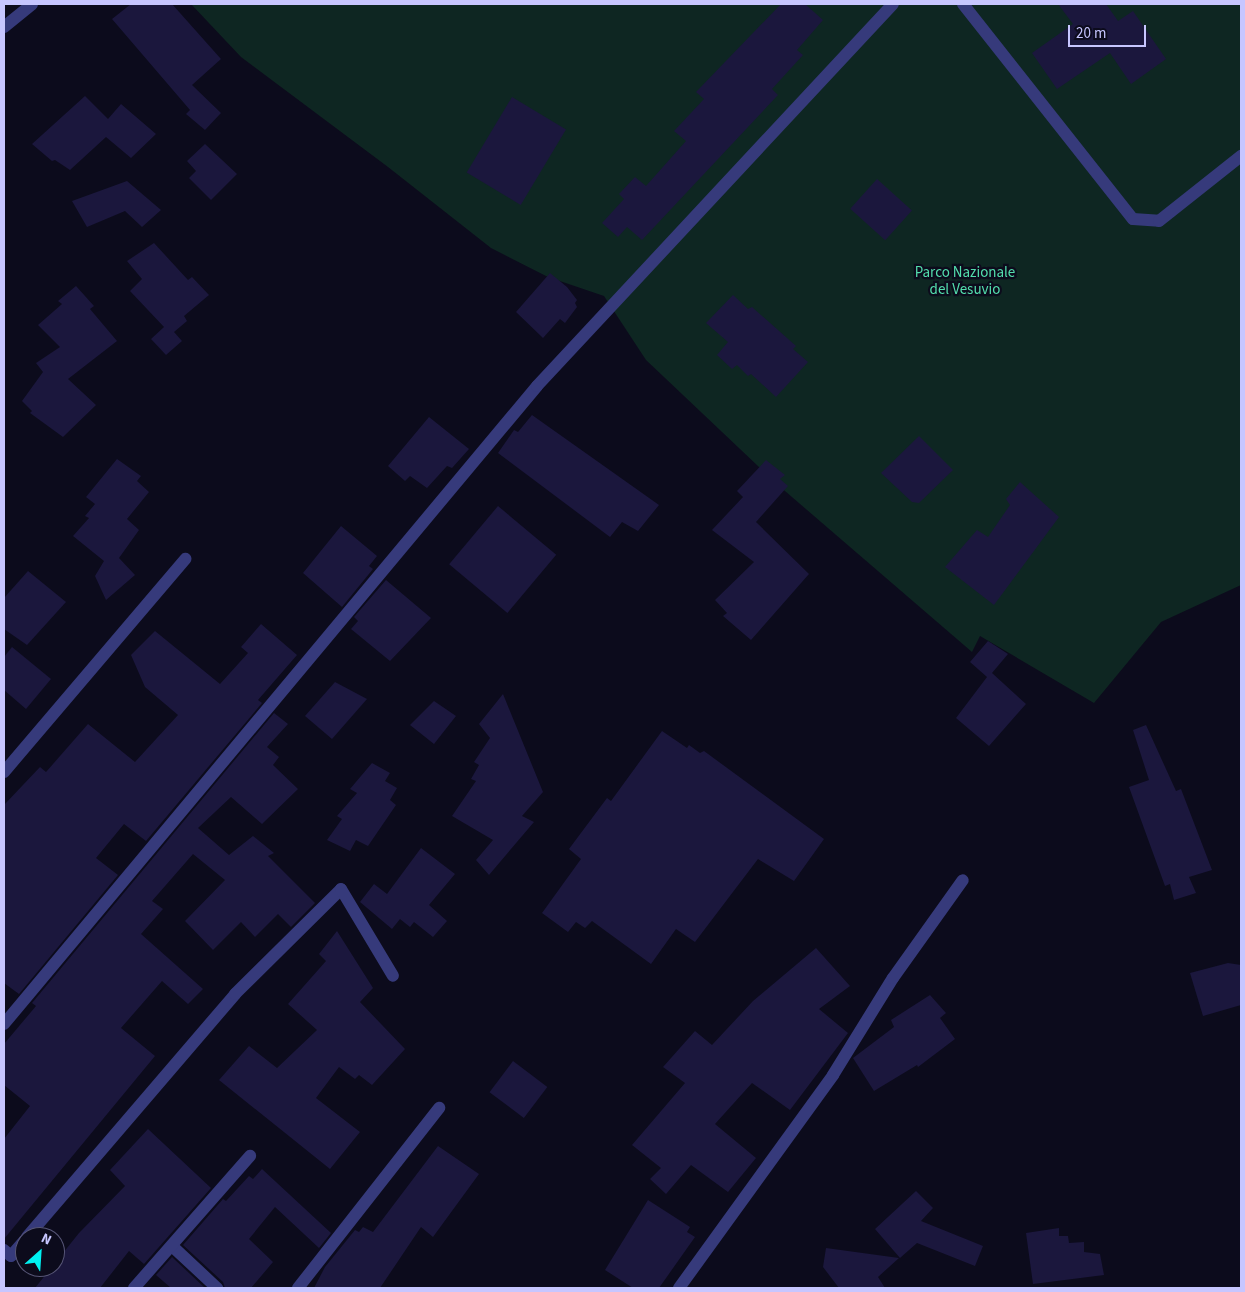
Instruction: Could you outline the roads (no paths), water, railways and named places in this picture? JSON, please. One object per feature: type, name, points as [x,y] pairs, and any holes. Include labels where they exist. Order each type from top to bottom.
[{"type":"street","points":[[4,27],[32,4]]},
{"type":"street","points":[[4,1024],[537,386],[892,4]]},
{"type":"street","points":[[963,4],[1133,219],[1159,221],[1241,156]]},
{"type":"street","points":[[4,772],[185,559]]},
{"type":"street","points":[[679,1288],[833,1075],[893,978],[963,880]]},
{"type":"street","points":[[35,1227],[235,994],[341,890],[393,976]]},
{"type":"street","points":[[298,1288],[439,1108]]},
{"type":"street","points":[[134,1288],[250,1156]]},
{"type":"street","points":[[172,1246],[216,1288]]},
{"type":"park label","name":"Parco Nazionale del Vesuvio","points":[[965,280]]}]
